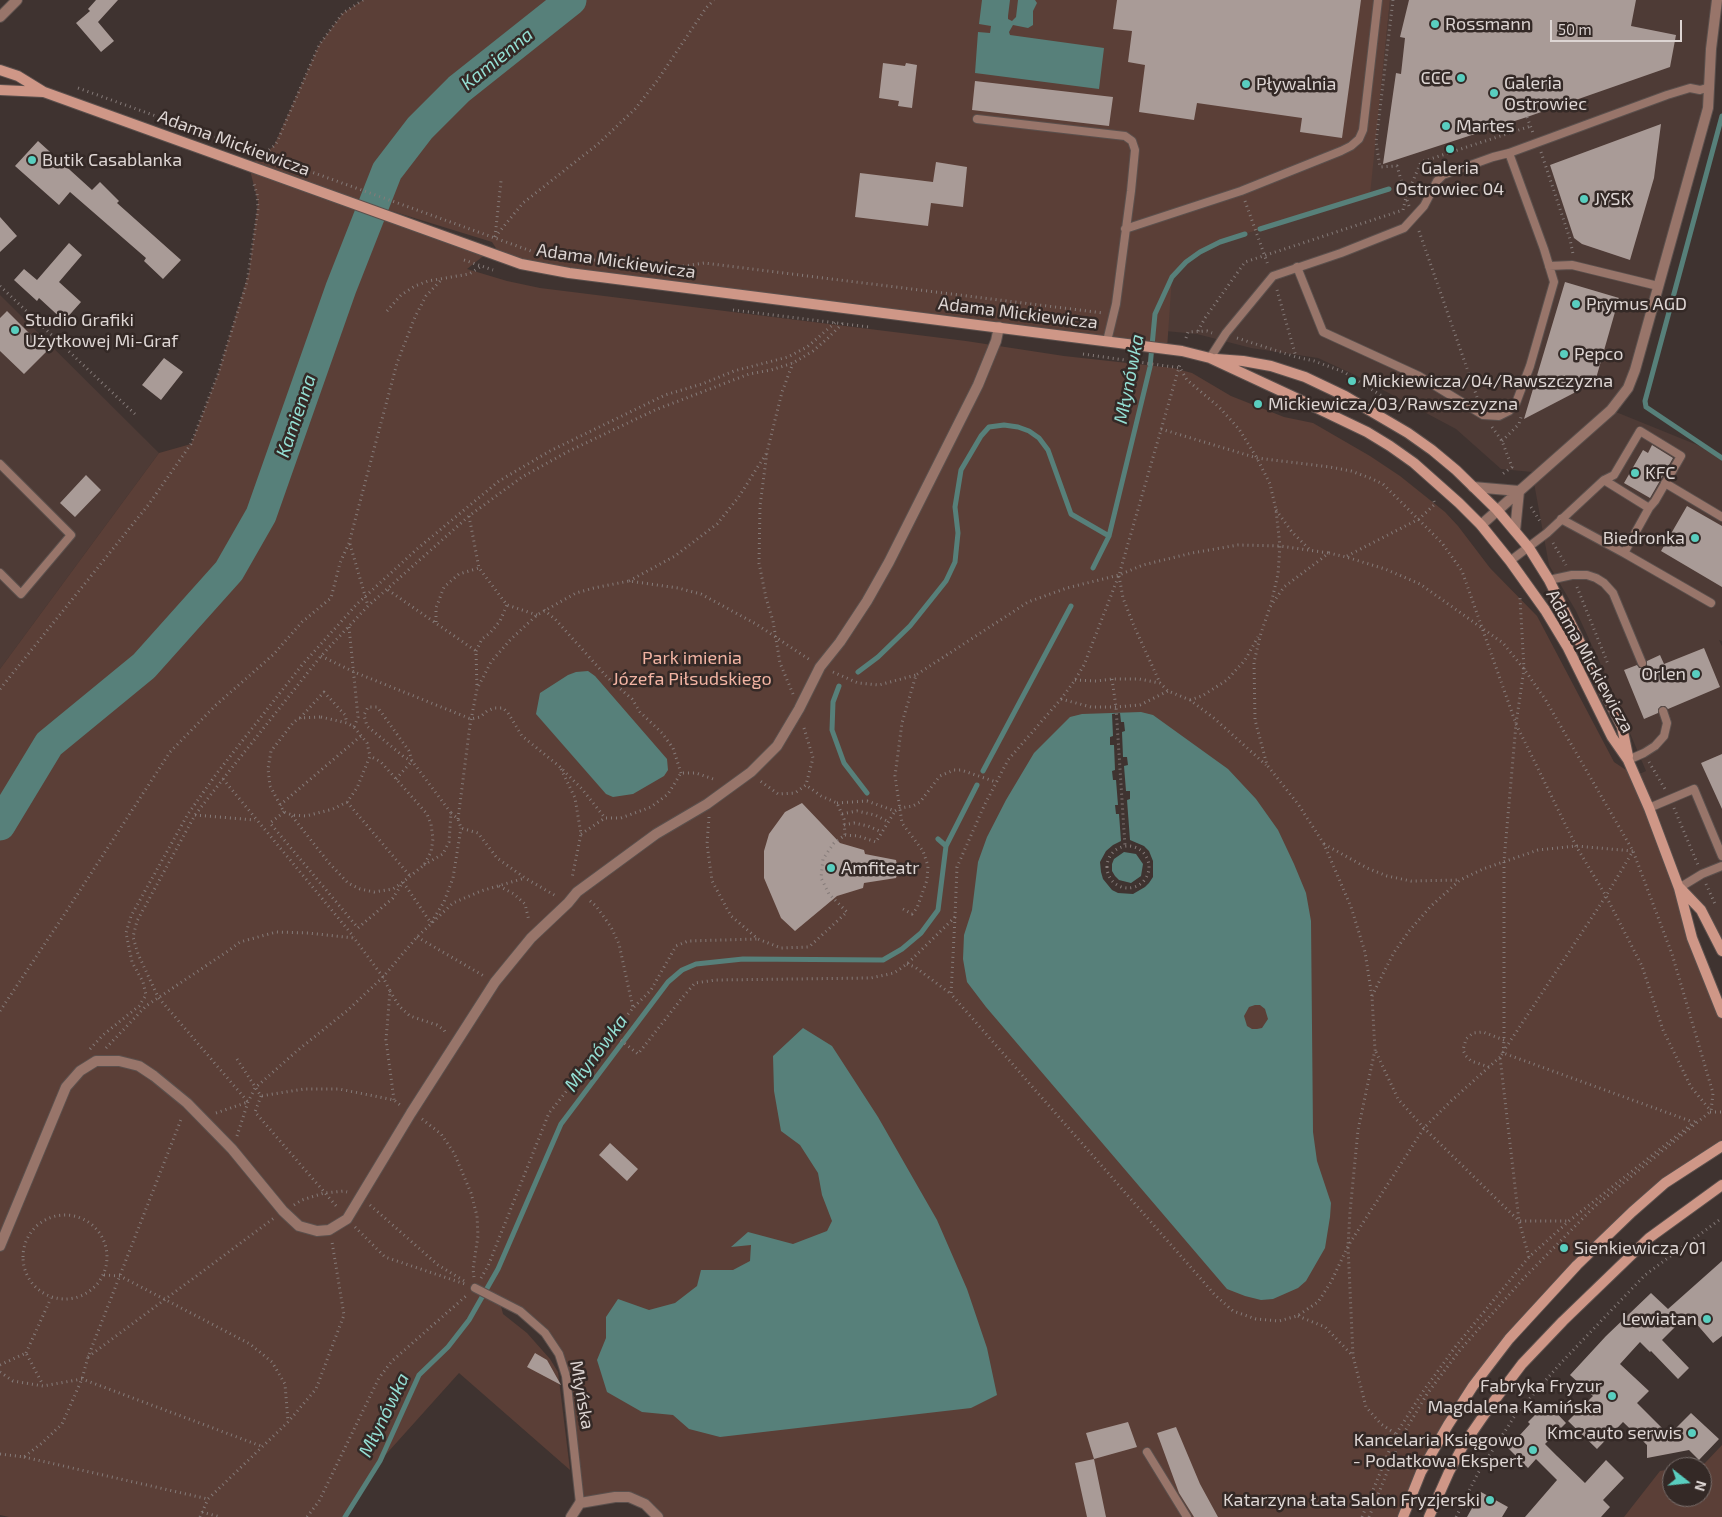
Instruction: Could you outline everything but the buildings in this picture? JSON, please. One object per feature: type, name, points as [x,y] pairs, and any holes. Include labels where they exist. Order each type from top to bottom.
[{"type":"street","points":[[0,17],[17,0]]},
{"type":"street","points":[[1481,525],[1611,410],[1628,388],[1635,370],[1706,117],[1716,0]]},
{"type":"street","name":"Adama Mickiewicza","points":[[0,70],[18,76],[44,92],[521,264],[545,269],[1182,351],[1210,358],[1271,366],[1305,377],[1345,396],[1424,444],[1456,470],[1497,510],[1515,531],[1529,548],[1549,580],[1622,726],[1628,760]]},
{"type":"street","name":"Adama Mickiewicza","points":[[0,90],[44,92]]},
{"type":"street","points":[[0,1246],[66,1087],[80,1071],[96,1061],[119,1061],[140,1066],[187,1102],[232,1149],[283,1211],[299,1226],[317,1231],[329,1230],[347,1219],[411,1113],[495,982],[531,938],[577,892],[656,834],[707,804],[750,772],[777,746],[799,709],[820,667],[840,642],[867,601],[889,562],[978,385],[996,341],[999,327]]},
{"type":"street","name":"Adama Mickiewicza","points":[[1210,358],[1330,414],[1390,446],[1441,485],[1481,525],[1530,586],[1568,648],[1612,737],[1628,760],[1650,808],[1679,888],[1692,938],[1719,997],[1722,1012]]},
{"type":"street","points":[[1473,487],[1519,491]]},
{"type":"street","points":[[1515,531],[1519,491]]},
{"type":"street","name":"Adama Mickiewicza","points":[[1679,888],[1701,910],[1722,951]]},
{"type":"street","points":[[1403,1517],[1421,1472],[1448,1425],[1509,1339],[1577,1265],[1632,1212],[1665,1183],[1721,1144]]},
{"type":"street","points":[[1429,1517],[1464,1444],[1522,1364],[1631,1253],[1722,1185]]},
{"type":"street","points":[[1706,1196],[1722,1195]]},
{"type":"street","points":[[571,1517],[580,1503],[615,1497],[629,1497],[644,1504],[658,1517]]},
{"type":"lane","points":[[1125,229],[1241,191],[1352,146],[1359,139],[1363,130],[1378,0]]},
{"type":"lane","points":[[1210,358],[1226,333],[1272,276],[1381,238],[1404,228],[1424,206],[1437,181],[1443,175],[1667,95],[1690,88],[1700,90],[1710,87]]},
{"type":"lane","points":[[977,119],[1125,136],[1132,141],[1135,150],[1113,314],[1107,342]]},
{"type":"lane","points":[[1297,267],[1323,332],[1420,376],[1483,415],[1499,416],[1509,412],[1516,403],[1530,366],[1554,282],[1509,153]]},
{"type":"lane","points":[[1549,266],[1572,265],[1658,286]]},
{"type":"lane","points":[[1510,561],[1529,548],[1604,480],[1614,474],[1640,430],[1681,456],[1656,501],[1649,508],[1624,554]]},
{"type":"lane","points":[[0,464],[72,535],[21,594],[0,573]]},
{"type":"lane","points":[[1604,480],[1649,508]]},
{"type":"lane","points":[[1665,483],[1722,517]]},
{"type":"lane","points":[[1561,519],[1711,603]]},
{"type":"lane","points":[[1549,580],[1572,575],[1587,575],[1604,583],[1613,593],[1642,662]]},
{"type":"lane","points":[[1628,760],[1655,746],[1664,736],[1667,723],[1663,712]]},
{"type":"lane","points":[[1650,808],[1694,789],[1722,856]]},
{"type":"lane","points":[[1679,888],[1702,874],[1722,866]]},
{"type":"lane","name":"Młyńska","points":[[475,1288],[520,1311],[545,1333],[558,1354],[566,1376],[580,1503]]},
{"type":"lane","points":[[1147,1452],[1187,1517]]},
{"type":"path","points":[[0,689],[149,504],[191,444],[218,374],[249,272],[258,202],[249,166],[274,146],[319,45],[343,13],[363,0]]},
{"type":"path","points":[[495,237],[523,202],[598,144],[629,115],[646,96],[706,8],[714,0]]},
{"type":"path","points":[[1393,0],[1376,142],[1380,167],[1397,166],[1406,197]]},
{"type":"path","points":[[70,85],[539,254]]},
{"type":"path","points":[[495,237],[501,182]]},
{"type":"path","points":[[1241,191],[1272,276],[1296,358]]},
{"type":"path","points":[[1414,218],[1483,415],[1502,441],[1512,467]]},
{"type":"path","points":[[568,257],[665,269],[704,262],[1113,314]]},
{"type":"path","points":[[387,311],[401,295],[415,286],[428,281],[473,273],[480,267]]},
{"type":"path","points":[[0,1011],[170,752],[210,711],[274,654],[302,622],[331,598],[340,563],[350,543],[397,363],[415,317],[426,296],[442,279]]},
{"type":"path","points":[[0,286],[138,416]]},
{"type":"path","points":[[248,1102],[158,997],[138,954],[133,937],[137,921],[196,816],[223,779],[320,656],[368,606],[469,516],[522,477],[655,410],[749,374],[771,370],[793,362],[813,351],[828,339],[851,308]]},
{"type":"path","points":[[84,1056],[103,1035],[139,1006],[146,995],[143,982],[132,962],[126,933],[131,916],[188,814],[217,773],[302,665],[365,597],[417,549],[499,481],[550,451],[665,395],[788,356],[808,347],[851,308]]},
{"type":"path","points":[[952,994],[957,867],[984,806],[1008,760],[1061,699],[1084,665],[1119,575],[1160,429],[1180,368],[1182,351],[1188,332]]},
{"type":"path","points":[[775,638],[760,562],[760,506],[767,452],[782,392],[793,362]]},
{"type":"path","points":[[1136,362],[1180,368]]},
{"type":"path","points":[[1180,368],[1187,380],[1219,407],[1239,430],[1258,458],[1270,484],[1276,510],[1280,546],[1278,574],[1254,662],[1255,720],[1267,765]]},
{"type":"path","points":[[1160,429],[1258,458],[1330,467],[1351,471],[1370,478],[1383,484],[1442,543],[1462,572],[1516,724],[1576,846],[1606,896],[1642,966],[1663,1030],[1691,1087],[1711,1111]]},
{"type":"path","points":[[477,689],[491,662],[537,614],[576,593],[629,581],[675,556],[717,524],[738,498],[767,452]]},
{"type":"path","points":[[1346,556],[1419,519],[1435,504],[1432,495],[1438,501]]},
{"type":"path","points":[[1276,510],[1292,532],[1310,550]]},
{"type":"path","points":[[469,516],[479,568],[507,605],[537,614]]},
{"type":"path","points":[[350,543],[368,606]]},
{"type":"path","points":[[629,581],[678,588],[701,594],[756,624],[820,667],[858,683],[879,685],[916,675],[1028,602],[1067,588],[1119,575],[1143,565],[1192,553],[1238,545],[1280,546],[1346,556],[1385,569],[1420,584],[1502,643],[1524,669],[1545,698],[1633,851],[1672,954],[1713,1093],[1711,1111],[1594,1207],[1524,1278],[1460,1350],[1427,1394],[1401,1438],[1369,1517]]},
{"type":"path","points":[[1270,607],[1284,587],[1329,553]]},
{"type":"path","points":[[436,623],[436,608],[444,587],[459,574],[479,568]]},
{"type":"path","points":[[1119,575],[1123,598],[1160,683],[1168,691],[1190,700],[1216,719],[1267,765],[1298,804],[1324,844],[1351,907],[1364,952],[1372,997],[1375,1050],[1358,1130],[1348,1246],[1353,1356],[1366,1407],[1381,1424],[1396,1434]]},
{"type":"path","points":[[388,590],[476,651]]},
{"type":"path","points":[[1520,596],[1524,669],[1516,724],[1504,861],[1504,1040],[1502,1055],[1519,1221],[1529,1257]]},
{"type":"path","points":[[432,923],[444,902],[453,878],[461,828],[458,818],[477,689],[476,651],[482,639],[500,621],[507,605]]},
{"type":"path","points":[[544,610],[556,619],[608,678],[632,700],[640,712],[662,733],[673,748],[681,774]]},
{"type":"path","points":[[349,626],[358,717],[354,727]]},
{"type":"path","points":[[1190,700],[1202,696],[1227,680],[1245,660],[1261,632]]},
{"type":"path","points":[[320,656],[354,672],[472,719],[480,717],[494,708],[503,708],[522,736],[559,766],[582,789],[605,818]]},
{"type":"path","points":[[903,909],[912,914],[917,908],[927,880],[928,866],[923,851],[902,823],[895,776],[902,723],[916,675]]},
{"type":"path","points":[[1112,679],[1116,707],[1125,846]]},
{"type":"path","points":[[1075,680],[1139,679],[1160,683]]},
{"type":"path","points":[[1061,699],[1091,707],[1116,707],[1140,704],[1168,691]]},
{"type":"path","points":[[299,718],[321,717],[347,723],[354,727],[367,743],[370,756],[357,788],[347,802],[333,809],[306,816],[292,815],[284,812],[270,786],[268,769],[271,751],[292,723],[324,692],[345,714],[347,723]]},
{"type":"path","points":[[412,761],[404,757],[367,726],[364,715],[368,707],[377,708],[409,751],[412,761],[451,813],[458,818]]},
{"type":"path","points":[[358,717],[364,715]]},
{"type":"path","points":[[280,805],[361,736]]},
{"type":"path","points":[[370,756],[381,762],[427,814],[431,824],[433,839],[431,852],[424,865]]},
{"type":"path","points":[[396,779],[412,761]]},
{"type":"path","points":[[461,828],[478,833],[497,858],[525,878],[568,903],[581,834],[576,798],[559,766]]},
{"type":"path","points":[[707,804],[709,820],[707,844],[712,881],[731,916],[758,938],[781,948],[809,948],[847,912],[829,894],[821,878],[823,859],[834,843],[845,835],[858,836],[876,842],[895,811],[920,802],[940,776],[954,770],[961,770],[996,782]]},
{"type":"path","points":[[750,772],[778,794],[795,793],[806,785],[821,796],[837,803],[866,801],[895,811]]},
{"type":"path","points":[[681,774],[696,773],[731,785]]},
{"type":"path","points":[[581,834],[605,818],[621,818],[651,807],[668,794],[681,774]]},
{"type":"path","points":[[223,779],[354,938],[383,977],[399,1006],[410,1016],[437,1025],[444,1030],[453,1047]]},
{"type":"path","points":[[347,802],[410,876]]},
{"type":"path","points":[[837,803],[845,835]]},
{"type":"path","points":[[841,814],[857,811],[875,815],[889,822]]},
{"type":"path","points":[[284,812],[270,823],[358,928],[393,898],[403,882]]},
{"type":"path","points":[[292,815],[329,863],[348,883],[360,889],[374,892],[393,889],[424,865],[444,854],[449,842],[451,813]]},
{"type":"path","points":[[196,816],[256,820]]},
{"type":"path","points":[[844,825],[868,826],[882,832]]},
{"type":"path","points":[[1324,844],[1367,868],[1387,876],[1411,881],[1460,880]]},
{"type":"path","points":[[1125,846],[1132,846],[1144,854],[1148,860],[1148,874],[1144,881],[1132,888],[1118,886],[1112,881],[1107,867],[1112,854],[1117,849],[1125,846]]},
{"type":"path","points":[[1372,997],[1393,954],[1409,931],[1430,907],[1460,880],[1504,861],[1538,850],[1576,846],[1633,851]]},
{"type":"path","points":[[907,964],[916,967],[952,994],[1215,1295],[1233,1311],[1256,1319],[1279,1321],[1297,1316],[1318,1302],[1331,1282],[1348,1246],[1424,1128],[1502,1055],[1606,896],[1633,851]]},
{"type":"path","points":[[232,1149],[248,1102],[255,1088],[348,1010],[383,977],[417,937],[453,902],[525,878]]},
{"type":"path","points":[[403,882],[432,923]]},
{"type":"path","points":[[499,886],[514,894],[525,904],[529,915],[531,938]]},
{"type":"path","points":[[577,892],[596,906],[611,927],[619,944],[633,1008]]},
{"type":"path","points":[[613,1034],[638,1054],[695,983],[716,980],[870,978],[894,974],[907,964],[955,917]]},
{"type":"path","points":[[96,1061],[146,1006],[240,942],[276,932],[308,932],[354,938]]},
{"type":"path","points":[[417,937],[495,982]]},
{"type":"path","points":[[307,1517],[319,1501],[379,1378],[392,1361],[475,1288],[488,1266],[550,1113],[633,1008],[651,990],[676,946],[688,941],[758,938]]},
{"type":"path","points":[[390,991],[386,1040],[394,1100]]},
{"type":"path","points":[[1490,1067],[1471,1061],[1466,1056],[1464,1050],[1466,1039],[1473,1033],[1483,1032],[1504,1040]]},
{"type":"path","points":[[1375,1050],[1398,1099],[1424,1128],[1519,1221],[1570,1221]]},
{"type":"path","points":[[1502,1055],[1694,1122]]},
{"type":"path","points":[[237,1059],[261,1096],[304,1089],[339,1089],[394,1100],[441,1134],[454,1153],[471,1192],[477,1216],[478,1236],[473,1269],[475,1288]]},
{"type":"path","points":[[24,1457],[62,1424],[82,1379],[88,1357],[187,1102]]},
{"type":"path","points":[[202,1118],[248,1102]]},
{"type":"path","points":[[1362,1517],[1396,1434],[1424,1390],[1456,1346],[1529,1257],[1570,1221],[1694,1122],[1711,1111],[1722,1112]]},
{"type":"path","points":[[88,1357],[283,1211],[302,1200],[324,1193],[344,1191],[361,1197],[438,1265],[475,1288]]},
{"type":"path","points":[[63,1214],[80,1217],[95,1226],[104,1241],[108,1258],[104,1275],[95,1288],[82,1296],[67,1300],[51,1298],[37,1290],[26,1276],[22,1260],[24,1244],[33,1229],[47,1218],[63,1214]]},
{"type":"path","points":[[1456,1517],[1478,1472],[1516,1414],[1558,1365],[1645,1275],[1722,1218]]},
{"type":"path","points":[[200,1517],[208,1499],[288,1422],[316,1389],[344,1315],[329,1230]]},
{"type":"path","points":[[104,1275],[120,1276],[250,1344],[272,1362],[285,1384],[288,1422]]},
{"type":"path","points":[[0,1365],[26,1353],[51,1298]]},
{"type":"path","points":[[1297,1316],[1325,1327],[1353,1356]]},
{"type":"path","points":[[26,1353],[43,1386]]},
{"type":"path","points":[[0,1372],[13,1381],[43,1386],[82,1379],[261,1446]]},
{"type":"path","points":[[0,1454],[24,1457],[208,1499]]},
{"type":"path","points":[[202,1512],[220,1517]]},
{"type":"shaded area","points":[[1390,0],[1717,0],[1710,87],[1635,370],[1611,410],[1722,455],[1722,641],[1719,640],[1722,646],[1722,951],[1701,910],[1679,888],[1635,776],[1646,771],[1576,611],[1549,565],[1532,472],[1501,469],[1456,429],[1355,375],[1318,358],[1251,348],[1197,334],[1165,331],[1172,277],[1186,262],[1200,252],[1220,242],[1369,195]]},
{"type":"shaded area","points":[[0,295],[159,453],[0,669]]},
{"type":"green space","name":"Park imienia Józefa Piłsudskiego","points":[[363,0],[1390,0],[1370,195],[1220,242],[1200,252],[1186,262],[1172,277],[1167,349],[569,273],[503,259],[492,242],[288,179],[487,253],[467,269],[507,281],[540,288],[966,341],[1064,356],[1173,368],[1192,373],[1231,396],[1284,417],[1313,423],[1400,476],[1445,512],[1490,568],[1537,616],[1614,762],[1635,776],[1722,1013],[1722,1139],[1719,1148],[1665,1183],[1509,1339],[1448,1425],[1403,1517],[658,1517],[629,1497],[580,1503],[566,1376],[545,1333],[500,1302],[503,1314],[527,1333],[550,1359],[558,1372],[570,1470],[459,1373],[380,1461],[345,1517],[9,1517],[0,1515],[0,669],[159,453],[191,444],[218,374],[249,272],[258,202],[249,166],[274,146],[319,45],[343,13]]},
{"type":"green space","points":[[1722,1445],[1722,1517],[1624,1517],[1662,1471],[1662,1507],[1712,1507],[1711,1457]]},
{"type":"water","points":[[982,0],[1010,0],[1008,19],[1012,21],[1016,17],[1018,0],[1035,0],[1037,3],[1033,11],[1033,25],[1028,28],[1013,25],[1009,32],[1010,35],[1104,48],[1099,89],[975,73],[978,32],[990,33],[991,26],[979,24]]},
{"type":"water","points":[[588,671],[595,676],[667,759],[668,770],[664,776],[633,794],[613,797],[606,794],[536,714],[540,693],[568,675]]},
{"type":"water","points":[[1141,712],[1153,715],[1228,769],[1256,799],[1278,830],[1306,893],[1311,921],[1313,1132],[1317,1161],[1331,1203],[1330,1217],[1325,1248],[1306,1281],[1298,1288],[1273,1299],[1261,1300],[1227,1289],[986,1007],[967,982],[963,959],[964,935],[972,910],[978,862],[987,837],[1034,753],[1070,717],[1082,714]],"holes":[[[1260,1005],[1265,1009],[1268,1019],[1262,1028],[1252,1029],[1247,1026],[1244,1016],[1249,1007]]]},
{"type":"water","points":[[803,1028],[832,1046],[878,1117],[937,1220],[967,1289],[987,1348],[997,1395],[971,1408],[720,1437],[689,1429],[673,1415],[642,1412],[607,1392],[597,1360],[606,1338],[606,1317],[618,1299],[649,1310],[675,1303],[697,1286],[701,1270],[733,1270],[750,1261],[751,1245],[731,1247],[748,1232],[793,1244],[827,1231],[832,1221],[822,1195],[818,1173],[800,1145],[781,1131],[774,1091],[773,1056]]},
{"type":"pier","points":[[1120,713],[1121,722],[1124,722],[1125,731],[1122,732],[1123,757],[1127,757],[1128,765],[1124,766],[1126,791],[1130,791],[1130,799],[1127,800],[1130,840],[1144,846],[1149,851],[1153,861],[1153,877],[1145,887],[1133,894],[1118,893],[1112,890],[1103,879],[1101,872],[1100,862],[1106,851],[1121,841],[1119,814],[1116,814],[1115,805],[1118,805],[1116,780],[1113,780],[1112,771],[1115,770],[1114,745],[1110,745],[1110,737],[1113,736],[1112,714]],"holes":[[[1124,852],[1136,854],[1143,864],[1141,876],[1131,883],[1119,880],[1112,871],[1114,859]]]},
{"type":"waterway","name":"Kamienna","points":[[0,825],[49,744],[144,666],[229,571],[261,515],[341,288],[387,171],[420,128],[459,89],[571,0]]},
{"type":"waterway","points":[[1722,116],[1645,401],[1646,407],[1722,458]]},
{"type":"waterway","name":"Młynówka","points":[[1260,229],[1389,189]]},
{"type":"waterway","name":"Młynówka","points":[[1093,568],[1109,536],[1150,367],[1155,314],[1172,277],[1186,262],[1200,252],[1220,242],[1245,234]]},
{"type":"waterway","points":[[858,672],[878,657],[910,626],[946,581],[955,562],[958,533],[955,507],[961,470],[981,436],[989,427],[1004,425],[1018,427],[1029,431],[1039,438],[1048,450],[1071,514],[1109,536]]},
{"type":"waterway","name":"Młynówka","points":[[983,771],[1071,606]]},
{"type":"waterway","points":[[839,686],[833,702],[832,730],[844,763],[867,793]]},
{"type":"waterway","name":"Młynówka","points":[[345,1517],[380,1461],[419,1375],[448,1347],[469,1320],[498,1269],[561,1124],[668,982],[682,970],[696,964],[743,959],[883,960],[902,949],[921,933],[938,910],[946,846],[977,785]]},
{"type":"waterway","points":[[938,839],[946,846]]},
{"type":"place","name":"Rossmann","points":[[1435,24]]},
{"type":"place","name":"CCC","points":[[1461,78]]},
{"type":"place","name":"Pływalnia","points":[[1246,84]]},
{"type":"place","name":"Galeria Ostrowiec","points":[[1494,93]]},
{"type":"place","name":"Martes","points":[[1446,126]]},
{"type":"place","name":"Galeria Ostrowiec 04","points":[[1450,149]]},
{"type":"place","name":"Butik Casablanka","points":[[32,160]]},
{"type":"place","name":"JYSK","points":[[1584,199]]},
{"type":"place","name":"Prymus AGD","points":[[1576,304]]},
{"type":"place","name":"Studio Grafiki Użytkowej Mi-Graf","points":[[15,330]]},
{"type":"place","name":"Pepco","points":[[1564,354]]},
{"type":"place","name":"Mickiewicza/04/Rawszczyzna","points":[[1352,381]]},
{"type":"place","name":"Mickiewicza/03/Rawszczyzna","points":[[1258,404]]},
{"type":"place","name":"KFC","points":[[1635,473]]},
{"type":"place","name":"Biedronka","points":[[1695,538]]},
{"type":"place","name":"Orlen","points":[[1696,674]]},
{"type":"place","name":"Amfiteatr","points":[[831,868]]},
{"type":"place","name":"Sienkiewicza/01","points":[[1564,1248]]},
{"type":"place","name":"Lewiatan","points":[[1707,1319]]},
{"type":"place","name":"Fabryka Fryzur Magdalena Kamińska","points":[[1612,1396]]},
{"type":"place","name":"Kmc auto serwis","points":[[1692,1433]]},
{"type":"place","name":"Kancelaria Księgowo - Podatkowa Ekspert","points":[[1533,1450]]},
{"type":"place","name":"Katarzyna Łata Salon Fryzjerski","points":[[1490,1500]]}]
